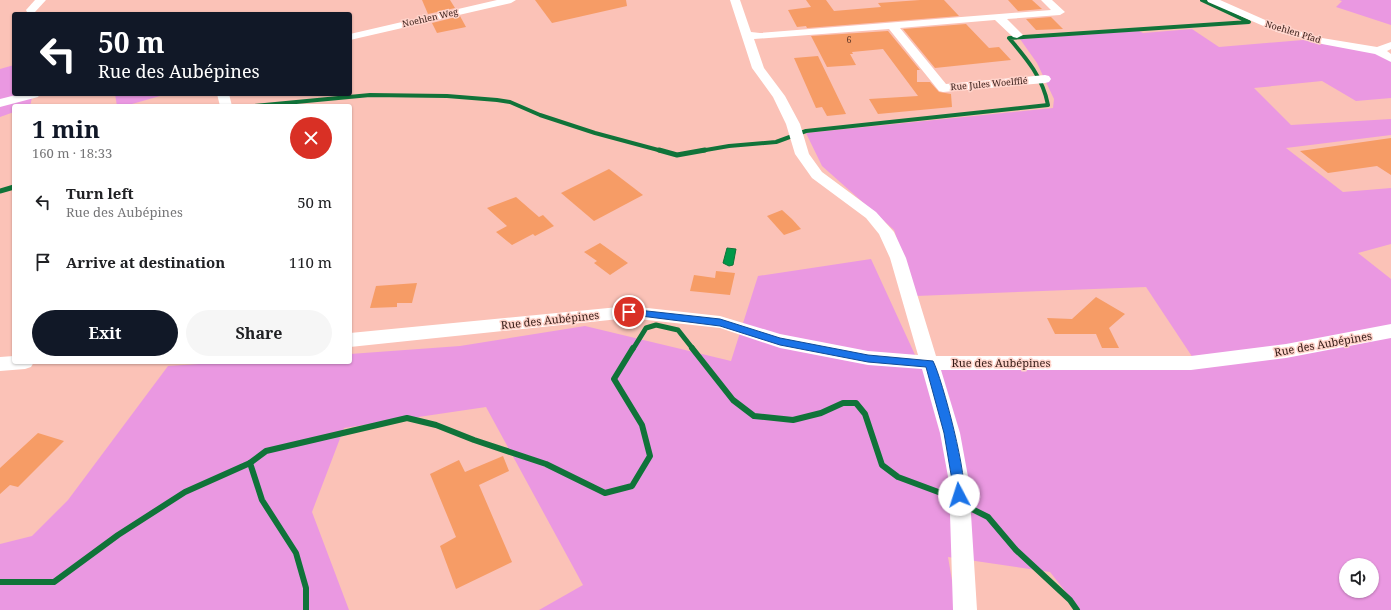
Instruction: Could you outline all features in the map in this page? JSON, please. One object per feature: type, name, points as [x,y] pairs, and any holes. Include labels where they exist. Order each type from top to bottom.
[{"type":"street","points":[[31,10],[42,0]]},
{"type":"street","name":"Noehlen Weg","points":[[352,36],[468,4],[511,0]]},
{"type":"street","points":[[735,0],[758,68],[779,96],[793,124],[802,154],[817,175],[871,215],[886,232],[898,258],[950,433],[958,482],[965,610]]},
{"type":"street","points":[[748,35],[760,36],[1060,12],[1046,0]]},
{"type":"street","name":"Noehlen Pfad","points":[[1212,0],[1268,25],[1296,34],[1338,45],[1378,51]]},
{"type":"street","points":[[998,17],[1017,35]]},
{"type":"street","name":"Rue Jules Woelfflé","points":[[892,25],[943,88],[1045,79]]},
{"type":"street","points":[[1378,51],[1391,45]]},
{"type":"street","points":[[1378,51],[1391,59]]},
{"type":"street","points":[[0,103],[26,96]]},
{"type":"street","name":"Rue des Aubépines","points":[[352,340],[629,312],[720,322],[780,341],[868,358],[930,363],[1191,363],[1286,351],[1391,331]]},
{"type":"street","points":[[0,364],[12,363]]},
{"type":"shaded area","points":[[1339,0],[1391,0],[1391,25],[1336,7],[1342,1]]},
{"type":"shaded area","points":[[1192,29],[1219,47],[1303,40],[1380,54],[1391,60],[1391,98],[1356,101],[1322,81],[1254,88],[1291,125],[1391,119],[1391,135],[1286,148],[1343,192],[1391,188],[1391,244],[1358,253],[1391,279],[1391,610],[1080,610],[1050,572],[948,557],[957,610],[539,610],[583,585],[486,407],[344,428],[312,512],[349,610],[0,610],[0,544],[32,536],[68,500],[168,366],[199,364],[352,364],[352,354],[460,346],[585,326],[731,361],[758,276],[871,259],[916,357],[1193,358],[1146,287],[916,296],[894,230],[822,166],[806,133],[1053,108],[1054,99],[1037,63],[1020,39]]},
{"type":"shaded area","points":[[12,66],[12,96],[32,96],[30,104],[12,104],[12,113],[0,117],[0,69]]},
{"type":"shaded area","points":[[115,96],[160,96],[132,104],[117,104]]},
{"type":"shaded area","points":[[727,248],[736,249],[733,265],[729,266],[723,263]]},
{"type":"building","points":[[422,0],[450,0],[455,8],[428,14]]},
{"type":"building","points":[[535,0],[626,0],[627,6],[552,23]]},
{"type":"building","points":[[806,0],[826,0],[834,11],[881,7],[878,3],[944,0],[959,16],[807,28],[806,26],[797,27],[788,10],[811,7]]},
{"type":"building","points":[[1008,0],[1032,0],[1042,9],[1018,11]]},
{"type":"building","points":[[460,16],[466,27],[437,33],[432,23]]},
{"type":"building","points":[[1051,17],[1063,29],[1036,30],[1026,19]]},
{"type":"building","points":[[966,24],[989,48],[999,47],[1011,60],[935,68],[903,29]]},
{"type":"building","points":[[888,31],[920,70],[917,70],[917,82],[930,82],[939,92],[951,94],[952,107],[878,114],[869,99],[918,96],[883,49],[852,52],[853,54],[850,54],[856,65],[827,67],[811,36]]},
{"type":"building","points":[[818,56],[846,114],[827,116],[822,107],[816,108],[794,58]]},
{"type":"building","points":[[1391,138],[1391,175],[1377,166],[1328,173],[1300,151]]},
{"type":"building","points":[[609,169],[643,195],[594,221],[561,193]]},
{"type":"building","points":[[516,197],[539,217],[543,215],[554,226],[535,236],[533,234],[512,245],[496,232],[507,226],[487,208]]},
{"type":"building","points":[[782,210],[801,229],[784,235],[767,216]]},
{"type":"building","points":[[600,243],[628,263],[610,275],[594,263],[597,261],[584,252]]},
{"type":"building","points":[[716,271],[735,273],[730,295],[690,291],[694,275],[715,278]]},
{"type":"building","points":[[417,283],[412,303],[397,303],[397,307],[370,308],[376,286]]},
{"type":"building","points":[[1096,297],[1125,314],[1109,328],[1119,348],[1102,348],[1096,334],[1055,334],[1047,318],[1072,319]]},
{"type":"building","points":[[38,433],[64,441],[18,487],[10,485],[0,494],[0,468]]},
{"type":"building","points":[[503,456],[509,471],[479,485],[512,562],[456,589],[440,546],[456,537],[430,474],[459,460],[465,472]]},
{"type":"waterway","points":[[700,151],[729,146],[776,142],[806,131],[1048,105],[1046,95],[1038,77],[1028,61],[1009,38],[1249,22],[1202,0]]},
{"type":"waterway","points":[[275,104],[370,95],[447,96],[497,100],[510,102],[540,115],[595,133],[662,151]]},
{"type":"waterway","points":[[659,150],[677,155],[705,150]]},
{"type":"waterway","points":[[0,191],[12,188]]},
{"type":"waterway","points":[[633,349],[646,328],[656,325],[678,330],[693,349]]},
{"type":"waterway","points":[[250,463],[266,451],[407,418],[436,425],[474,440],[546,464],[605,493],[632,486],[650,456],[642,425],[614,379],[633,348]]},
{"type":"waterway","points":[[692,348],[733,400],[754,416],[793,420],[821,413],[843,403],[856,403],[865,414],[882,465],[898,477],[941,493],[955,501]]},
{"type":"waterway","points":[[0,582],[54,582],[118,535],[185,492],[250,463]]},
{"type":"waterway","points":[[250,463],[262,500],[296,553],[306,588],[306,610]]},
{"type":"waterway","points":[[964,505],[988,517],[1016,550],[1070,600],[1077,610]]},
{"type":"route","points":[[629,312],[720,322],[780,341],[868,358],[930,363],[950,433],[959,495]]}]
